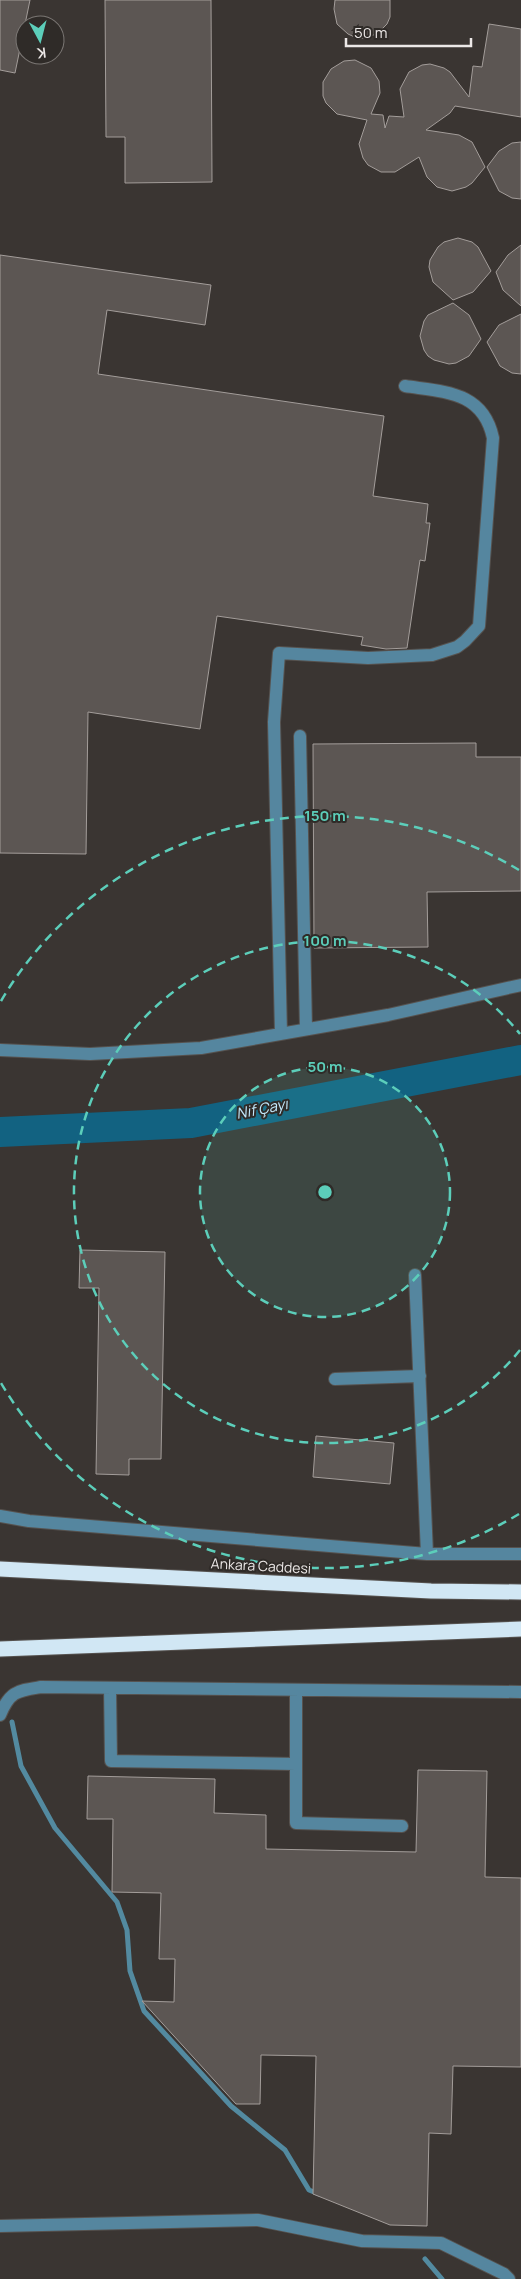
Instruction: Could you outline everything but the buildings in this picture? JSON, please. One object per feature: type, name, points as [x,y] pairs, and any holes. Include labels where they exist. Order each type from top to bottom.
[{"type":"highway","name":"Ankara Caddesi","points":[[0,1568],[430,1591],[521,1592]]},
{"type":"highway","points":[[0,1649],[521,1629]]},
{"type":"street","points":[[282,1034],[274,722],[279,653],[368,658],[432,655],[457,647],[479,626],[493,438],[491,429],[488,420],[477,406],[461,396],[405,386]]},
{"type":"street","points":[[300,736],[306,1029]]},
{"type":"street","points":[[0,1050],[90,1054],[201,1048],[388,1015],[521,985]]},
{"type":"street","points":[[415,1275],[427,1554]]},
{"type":"street","points":[[336,1378],[420,1376]]},
{"type":"street","points":[[0,1516],[68,1524],[427,1554],[521,1554]]},
{"type":"street","points":[[0,1715],[6,1702],[17,1691],[41,1687],[521,1692]]},
{"type":"street","points":[[110,1688],[110,1761],[296,1764]]},
{"type":"street","points":[[296,1691],[296,1823],[402,1826]]},
{"type":"street","points":[[0,2226],[258,2220],[362,2241],[441,2243],[504,2274],[509,2279]]},
{"type":"waterway","name":"Nif Çayı","points":[[0,1132],[191,1123],[521,1060]]},
{"type":"waterway","points":[[12,1722],[21,1766],[55,1828],[117,1902],[127,1930],[130,1971],[144,2011],[231,2106],[285,2150],[309,2190],[319,2194]]},
{"type":"waterway","points":[[425,2259],[442,2279]]}]
